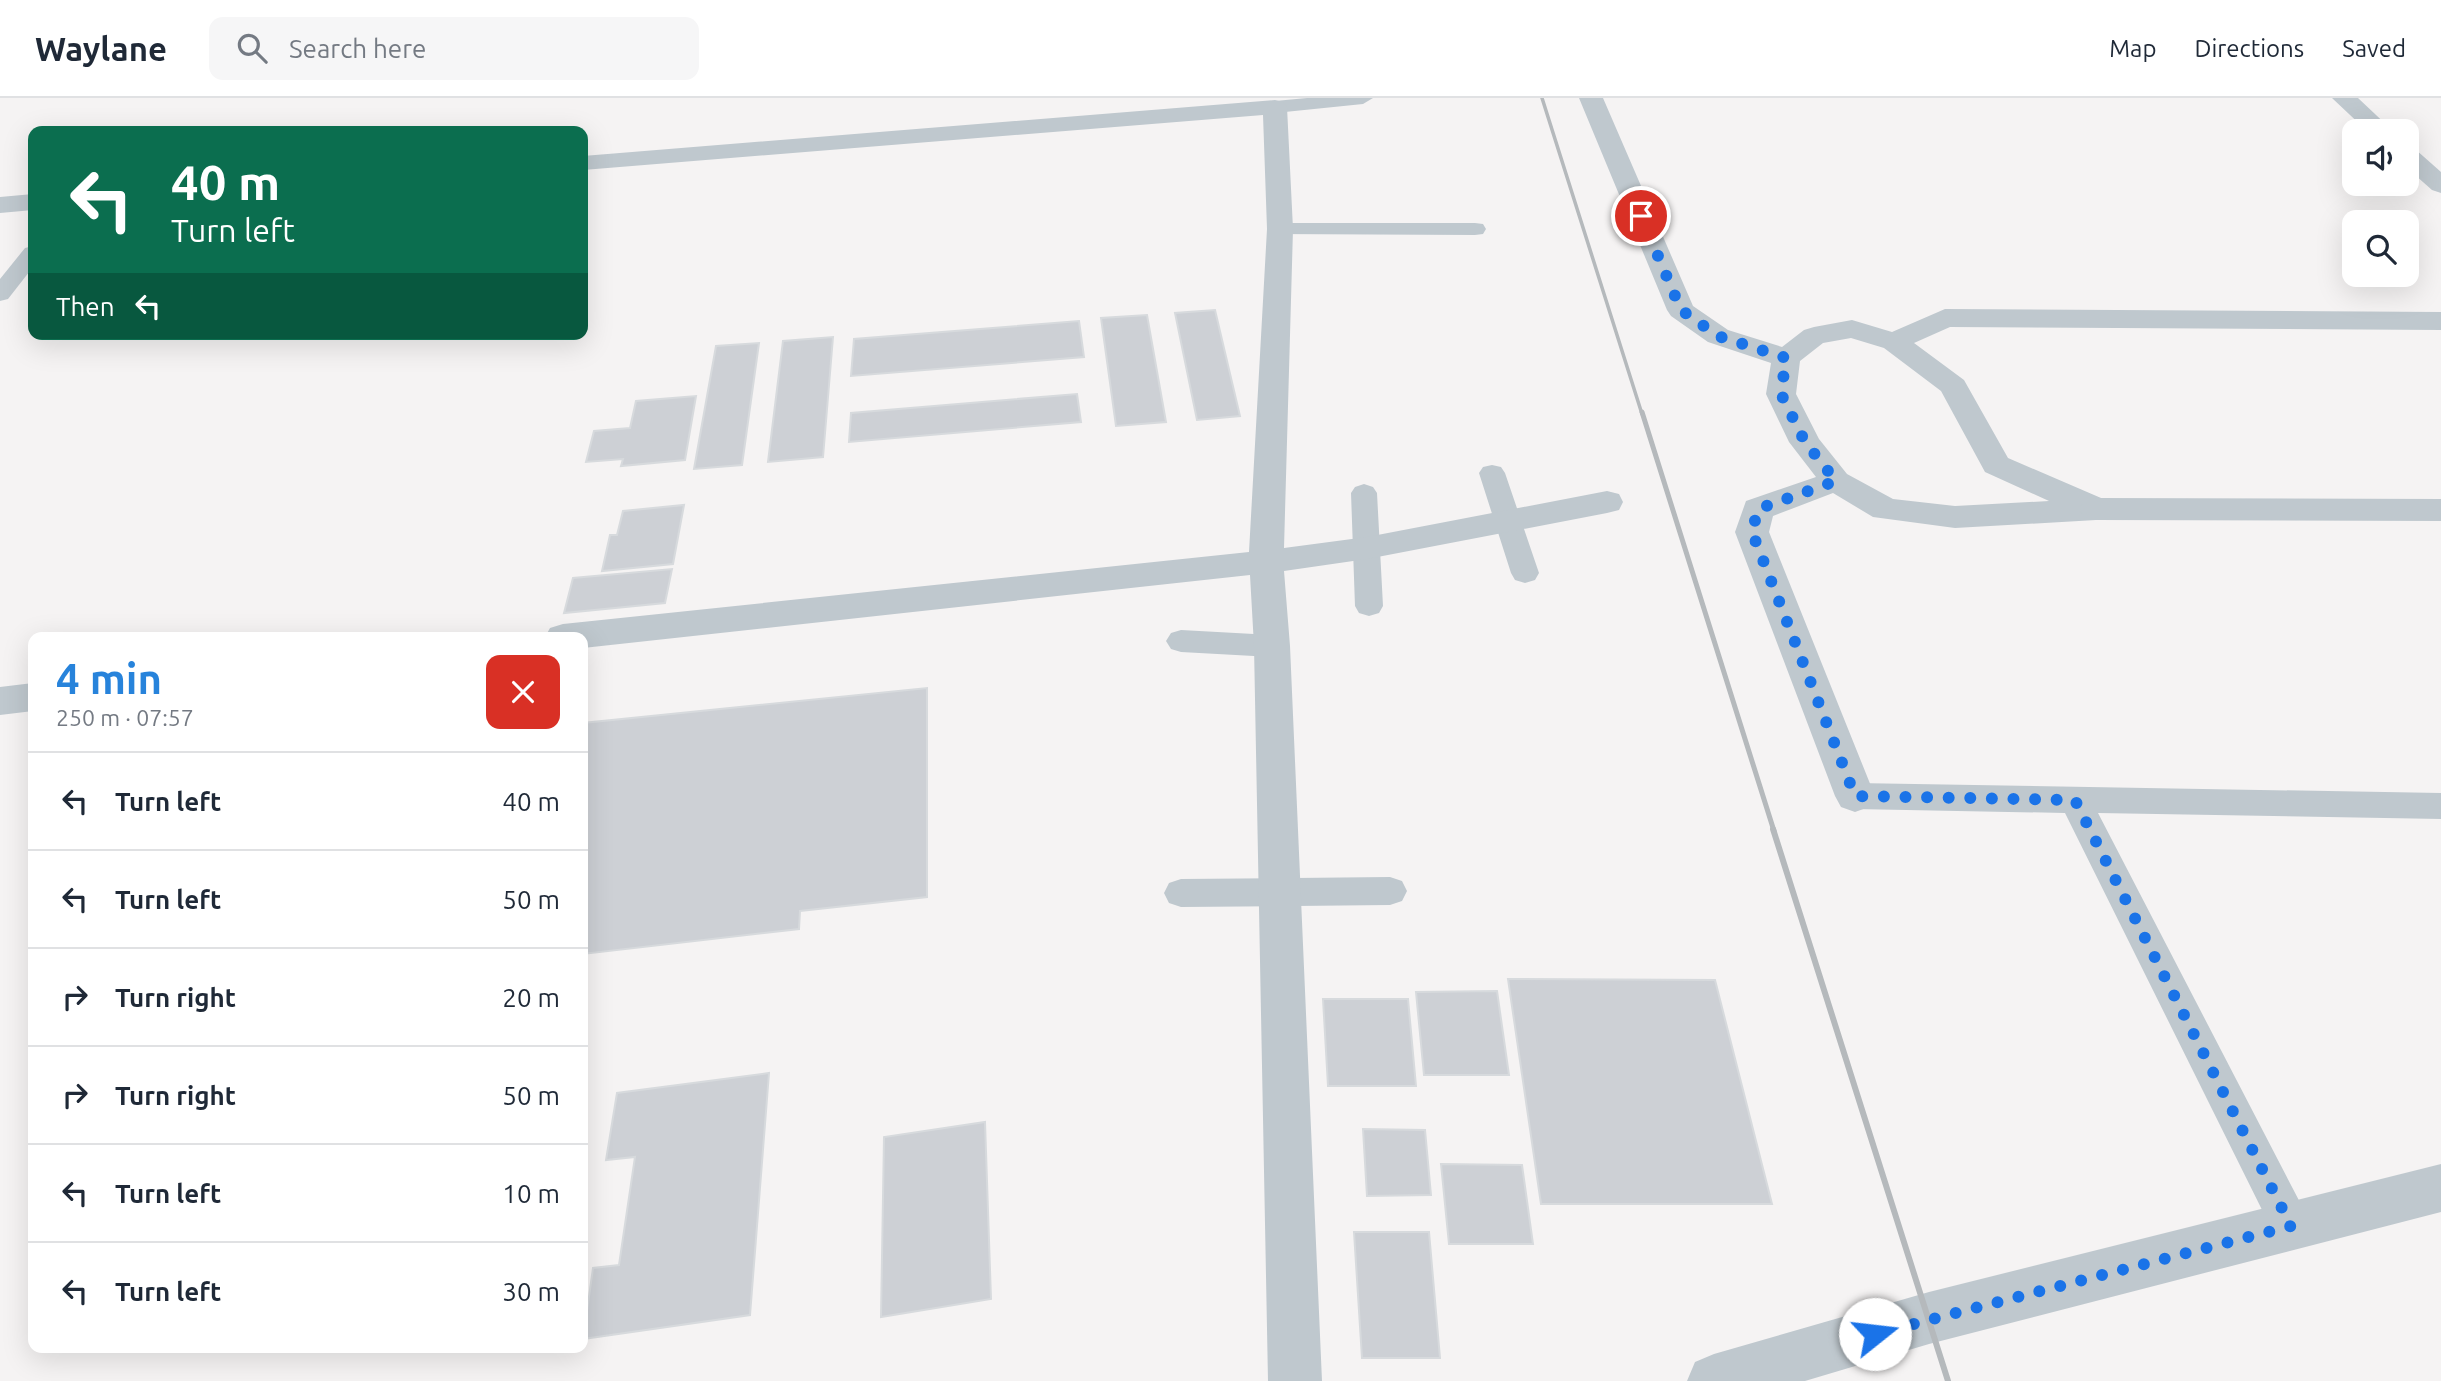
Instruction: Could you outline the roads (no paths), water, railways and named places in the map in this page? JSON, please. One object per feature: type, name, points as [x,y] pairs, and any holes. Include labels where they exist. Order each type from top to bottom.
[{"type":"street","points":[[1591,98],[1681,310],[1718,336],[1786,358]]},
{"type":"street","points":[[2343,98],[2367,119]]},
{"type":"street","points":[[588,163],[1275,107],[1280,229],[1266,562],[1272,646],[1295,1381]]},
{"type":"street","points":[[2419,165],[2441,184]]},
{"type":"street","points":[[0,205],[28,202]]},
{"type":"street","points":[[1894,342],[1945,318],[2441,321]]},
{"type":"street","points":[[1996,515],[2007,498],[1996,465],[1953,386],[1894,342],[1852,329],[1814,336],[1786,358],[1781,394],[1805,442],[1836,481],[1885,509],[1955,517],[1996,515],[2096,509],[2441,510]]},
{"type":"street","points":[[1996,465],[2096,509]]},
{"type":"street","points":[[1836,481],[1758,509],[1752,532],[1855,796]]},
{"type":"street","points":[[588,634],[1266,562],[1367,548],[1607,502]]},
{"type":"street","points":[[0,701],[28,698]]},
{"type":"street","points":[[1714,1381],[1929,1318],[2441,1188]]},
{"type":"lane","points":[[1275,107],[1363,98]]},
{"type":"lane","points":[[1280,229],[1475,229]]},
{"type":"lane","points":[[0,294],[28,259]]},
{"type":"lane","points":[[1492,473],[1525,573]]},
{"type":"lane","points":[[1364,494],[1369,606]]},
{"type":"lane","points":[[1181,641],[1272,646]]},
{"type":"lane","points":[[1855,796],[2441,806]]},
{"type":"lane","points":[[2075,800],[2291,1226]]},
{"type":"lane","points":[[1181,893],[1390,891]]},
{"type":"railway","points":[[1542,98],[1642,414]]},
{"type":"railway","points":[[1642,412],[1774,831]]},
{"type":"railway","points":[[1773,829],[1948,1381]]}]
